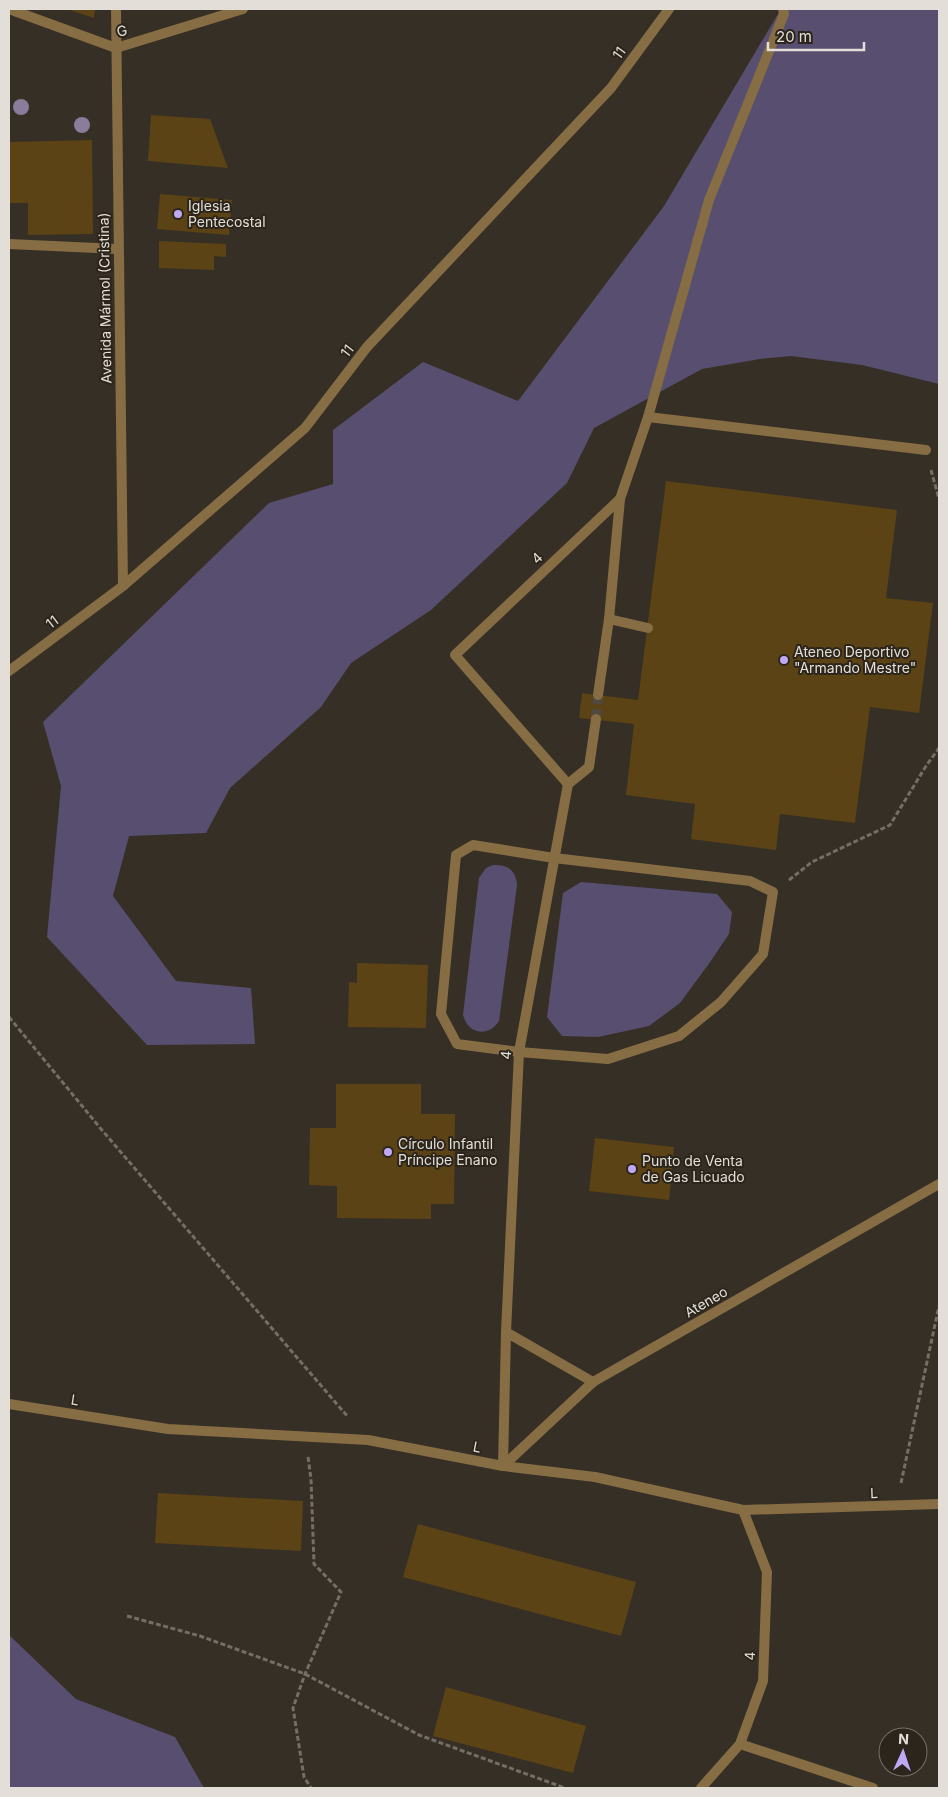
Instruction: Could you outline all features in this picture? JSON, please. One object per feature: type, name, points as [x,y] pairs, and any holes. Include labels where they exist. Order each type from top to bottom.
[{"type":"street","name":"G","points":[[9,9],[116,48],[243,9]]},
{"type":"street","name":"Avenida Mármol (Cristina)","points":[[116,9],[123,586]]},
{"type":"street","name":"11","points":[[9,671],[123,586],[305,428],[367,347],[611,88],[669,9]]},
{"type":"street","points":[[598,695],[609,619],[620,499],[648,417],[708,200],[784,14],[784,9]]},
{"type":"street","points":[[9,244],[118,249]]},
{"type":"street","points":[[648,417],[926,450]]},
{"type":"street","name":"4","points":[[503,1466],[506,1332],[520,1052],[568,784],[455,655],[620,499]]},
{"type":"street","points":[[609,619],[648,628]]},
{"type":"street","points":[[568,784],[589,767],[596,720]]},
{"type":"street","points":[[473,845],[554,858],[750,881],[773,892],[763,954],[721,1002],[679,1036],[608,1059],[520,1052],[457,1044],[441,1014],[456,855],[473,845]]},
{"type":"street","name":"Ateneo","points":[[503,1466],[594,1382],[939,1184]]},
{"type":"street","points":[[506,1332],[594,1382]]},
{"type":"street","name":"L","points":[[9,1404],[168,1429],[368,1440],[503,1466],[596,1477],[743,1510],[939,1504]]},
{"type":"street","name":"4","points":[[701,1788],[740,1744],[763,1681],[767,1572],[743,1510]]},
{"type":"street","points":[[740,1744],[873,1788]]},
{"type":"path","points":[[926,450],[939,499]]},
{"type":"path","points":[[773,892],[812,862],[890,825],[939,748]]},
{"type":"path","points":[[9,1017],[101,1129],[368,1440]]},
{"type":"path","points":[[896,1506],[939,1306]]},
{"type":"path","points":[[305,1437],[311,1479],[314,1564],[341,1592],[305,1674],[293,1708],[304,1776],[312,1788]]},
{"type":"path","points":[[127,1616],[200,1636],[305,1674],[419,1735],[565,1788]]},
{"type":"shaded area","points":[[781,9],[939,9],[939,384],[862,365],[791,356],[760,359],[702,369],[594,428],[567,483],[431,610],[351,663],[321,707],[230,788],[206,833],[129,836],[113,896],[176,981],[251,988],[255,1044],[147,1045],[47,937],[61,786],[43,722],[269,503],[333,484],[333,430],[423,362],[518,401],[664,206]]},
{"type":"shaded area","points":[[493,865],[510,869],[515,875],[517,885],[499,1021],[489,1030],[479,1032],[469,1026],[463,1015],[479,878],[486,868]]},
{"type":"shaded area","points":[[581,882],[717,894],[732,912],[729,934],[708,965],[680,1003],[649,1026],[598,1037],[562,1036],[547,1017],[563,893]]},
{"type":"shaded area","points":[[9,1635],[76,1699],[175,1737],[204,1788],[9,1788]]},
{"type":"building","points":[[67,9],[95,9],[94,18]]},
{"type":"building","points":[[151,115],[210,119],[228,168],[148,161]]},
{"type":"building","points":[[92,140],[93,234],[28,235],[28,203],[9,203],[9,142]]},
{"type":"building","points":[[160,194],[232,200],[229,235],[157,229]]},
{"type":"building","points":[[159,241],[226,244],[226,257],[214,256],[214,270],[159,268]]},
{"type":"building","name":"Ateneo Deportivo \"Armando Mestre\"","points":[[666,481],[897,510],[886,598],[933,603],[919,713],[870,707],[855,823],[780,814],[776,850],[691,839],[695,804],[626,795],[634,724],[579,718],[582,693],[638,700]]},
{"type":"building","points":[[357,963],[428,965],[426,1028],[348,1027],[349,982],[357,983]]},
{"type":"building","points":[[336,1084],[421,1084],[421,1114],[455,1114],[454,1204],[431,1204],[431,1219],[337,1218],[337,1186],[309,1185],[310,1128],[336,1128]]},
{"type":"building","name":"Punto de Venta de Gas Licuado","points":[[595,1138],[674,1147],[669,1200],[589,1191]]},
{"type":"building","points":[[158,1493],[303,1501],[301,1551],[155,1543]]},
{"type":"building","points":[[418,1524],[636,1582],[621,1636],[403,1577]]},
{"type":"building","points":[[446,1687],[586,1726],[573,1773],[433,1736]]},
{"type":"tunnel","points":[[596,719],[598,695]]},
{"type":"place","name":"Iglesia Pentecostal","points":[[178,214]]},
{"type":"place","name":"Ateneo Deportivo \"Armando Mestre\"","points":[[784,660]]},
{"type":"place","name":"Círculo Infantil Príncipe Enano","points":[[388,1152]]},
{"type":"place","name":"Punto de Venta de Gas Licuado","points":[[632,1169]]}]
